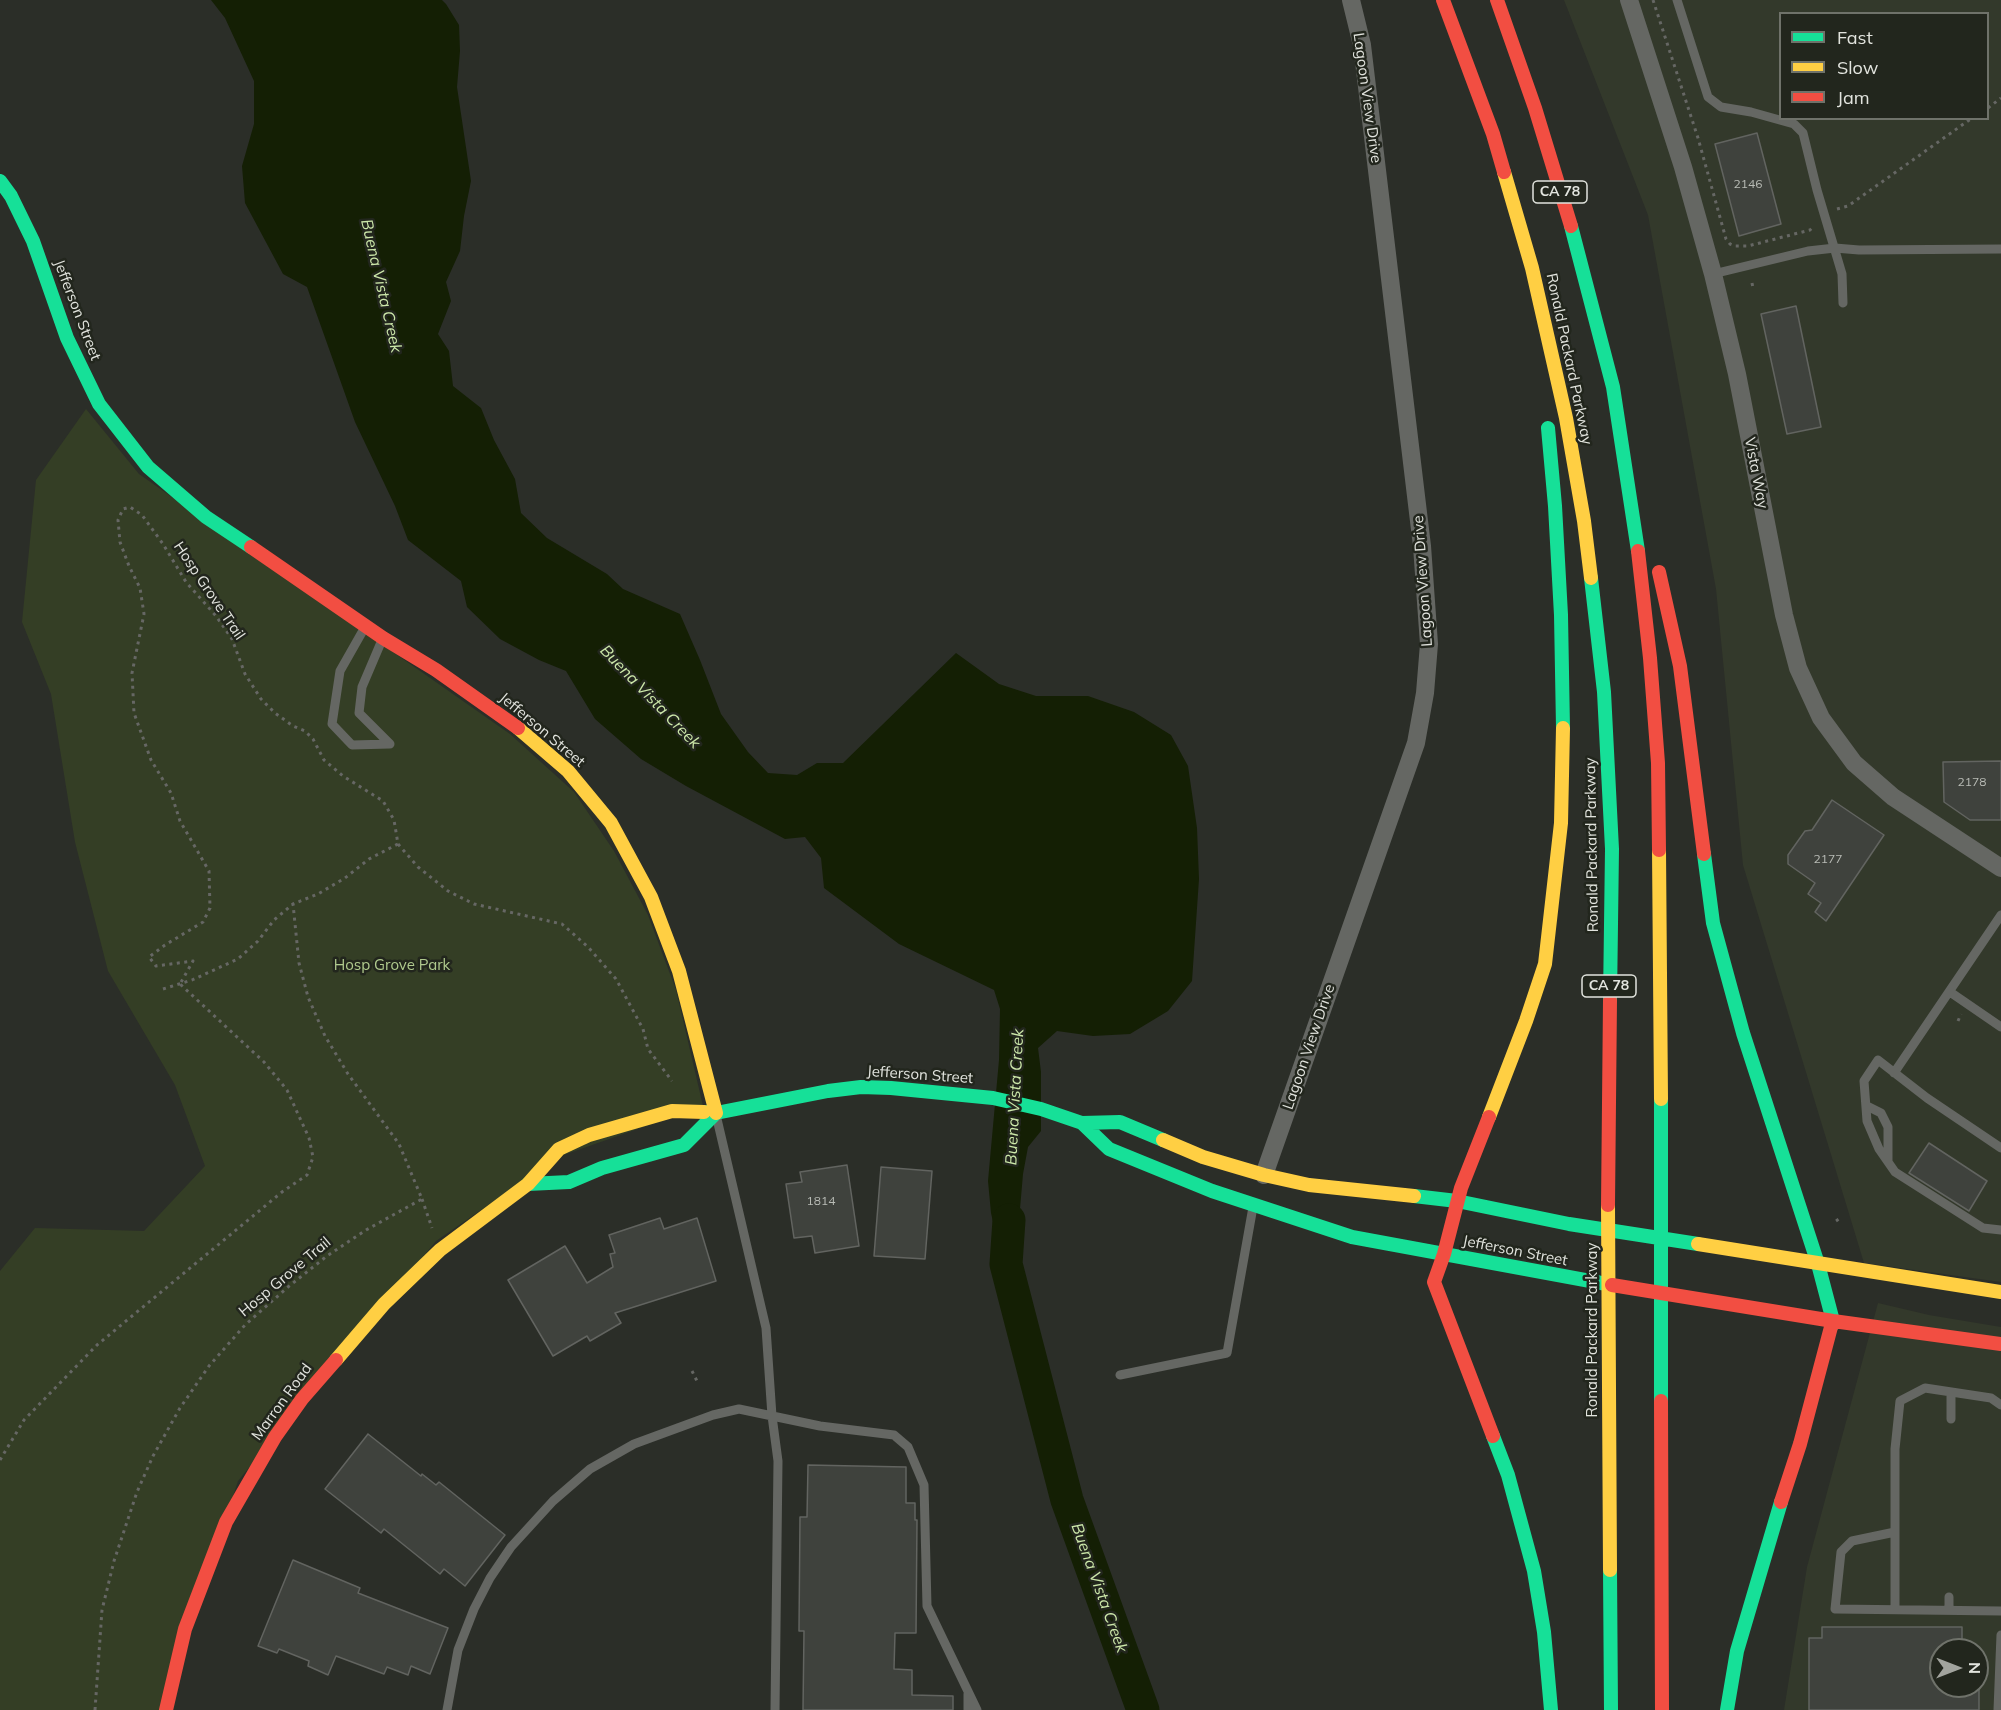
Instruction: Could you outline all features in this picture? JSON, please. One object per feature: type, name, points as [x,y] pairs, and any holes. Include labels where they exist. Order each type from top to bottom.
[{"type":"main road","name":"Ronald Packard Parkway","points":[[1443,0],[1493,134],[1532,268],[1566,418],[1584,521],[1603,681],[1612,849],[1608,1231],[1611,1710]]},
{"type":"main road","name":"Ronald Packard Parkway","points":[[1497,0],[1535,108],[1566,211],[1613,387],[1634,515],[1650,658],[1658,763],[1660,884],[1662,1710]]},
{"type":"main road","name":"Jefferson Street","points":[[0,181],[11,195],[33,241],[67,338],[99,404],[148,467],[206,517],[365,626],[436,670],[510,721],[568,771],[611,823],[651,897],[679,971],[716,1113],[828,1091],[861,1087],[954,1093],[1041,1109],[1082,1123],[1120,1122],[1203,1156],[1264,1176],[1309,1185],[1458,1202],[1569,1224],[2001,1292]]},
{"type":"main road","points":[[1532,268],[1543,375]]},
{"type":"main road","points":[[1613,387],[1647,519]]},
{"type":"main road","points":[[1546,411],[1556,506],[1563,703],[1561,823],[1545,964],[1526,1021],[1461,1188],[1444,1254],[1434,1282],[1508,1475],[1534,1571],[1544,1632],[1551,1710]]},
{"type":"main road","points":[[1657,564],[1680,666],[1713,923],[1743,1033],[1818,1264],[1833,1321],[1800,1444],[1767,1545],[1737,1651],[1727,1710]]},
{"type":"main road","name":"Marron Road","points":[[166,1710],[185,1629],[226,1522],[274,1437],[302,1399],[384,1304],[440,1250],[528,1184],[559,1149],[589,1135],[672,1111],[716,1113]]},
{"type":"main road","points":[[528,1184],[569,1182],[602,1168],[684,1144],[716,1113]]},
{"type":"main road","name":"Jefferson Street","points":[[1082,1123],[1109,1149],[1253,1205],[1352,1237],[1559,1277],[1833,1321],[2001,1344]]},
{"type":"street","name":"Lagoon View Drive","points":[[1264,1176],[1416,742],[1426,683],[1429,644],[1422,546],[1362,45],[1351,0]]},
{"type":"street","name":"Vista Way","points":[[1629,0],[1683,167],[1713,274],[1737,374],[1784,615],[1798,669],[1821,718],[1854,763],[1893,797],[2001,868]]},
{"type":"lane","points":[[1677,0],[1708,97],[1721,107],[1779,120]]},
{"type":"lane","points":[[1780,120],[1794,124],[1803,133],[1842,274],[1843,303]]},
{"type":"lane","points":[[1713,274],[1808,251],[1835,248],[1859,250],[2001,249]]},
{"type":"lane","points":[[365,626],[340,671],[332,724],[352,745],[390,744],[359,713],[362,687],[383,638]]},
{"type":"lane","points":[[1894,1072],[2001,915]]},
{"type":"lane","points":[[1950,992],[2001,1027]]},
{"type":"lane","points":[[2001,1148],[1878,1060],[1864,1081],[1867,1121],[1879,1149],[1895,1172],[1983,1228],[2001,1230]]},
{"type":"lane","points":[[1867,1106],[1881,1113],[1888,1127],[1888,1161]]},
{"type":"lane","points":[[716,1113],[766,1328],[772,1416],[778,1461],[775,1710]]},
{"type":"lane","points":[[1120,1375],[1227,1353],[1253,1205]]},
{"type":"lane","points":[[1895,1609],[1895,1449],[1900,1401],[1925,1388],[1991,1398],[2001,1405]]},
{"type":"lane","points":[[1951,1392],[1951,1419]]},
{"type":"lane","points":[[447,1710],[458,1650],[490,1578],[511,1547],[553,1501],[590,1469],[634,1444],[713,1414],[739,1409],[820,1426],[894,1435],[908,1446],[924,1485],[927,1606],[977,1710]]},
{"type":"lane","points":[[1895,1532],[1852,1541],[1841,1552],[1835,1609],[2001,1611]]},
{"type":"lane","points":[[1948,1597],[1949,1610]]},
{"type":"lane","points":[[1998,1710],[2001,1635]]},
{"type":"lane","points":[[968,1691],[968,1710]]},
{"type":"path","points":[[1653,0],[1698,138],[1726,239],[1730,244],[1743,248],[1810,230],[1814,226]]},
{"type":"path","points":[[1989,107],[2001,98]]},
{"type":"path","points":[[1835,210],[1848,206],[1969,120]]},
{"type":"path","name":"Hosp Grove Trail","points":[[180,984],[193,961],[156,966],[149,957],[203,922],[210,908],[209,872],[180,821],[171,793],[151,760],[134,713],[132,673],[144,614],[140,588],[120,542],[118,520],[123,509],[130,507],[142,515],[186,582],[216,616],[232,639],[245,674],[261,699],[275,713],[314,739],[324,760],[343,776],[383,801],[394,820],[398,844]]},
{"type":"path","points":[[163,989],[192,980],[238,959],[258,941],[274,920],[293,904],[318,894],[345,878],[369,859],[398,844],[418,867],[448,891],[474,904],[562,924],[588,947],[616,979],[643,1029],[648,1049],[672,1081]]},
{"type":"path","points":[[293,904],[299,963],[308,997],[325,1036],[348,1074],[399,1144],[440,1250]]},
{"type":"path","points":[[0,1460],[24,1420],[96,1345],[282,1192],[307,1176],[313,1156],[309,1138],[287,1090],[264,1062],[180,984]]},
{"type":"path","name":"Hosp Grove Trail","points":[[95,1710],[102,1610],[114,1561],[137,1492],[153,1456],[180,1408],[209,1366],[245,1325],[288,1287],[327,1256],[366,1230],[422,1199]]},
{"type":"path","points":[[692,1371],[697,1380]]},
{"type":"shaded area","points":[[1564,0],[2001,0],[2001,1282],[1864,1263],[1743,865],[1716,589],[1648,215]]},
{"type":"shaded area","points":[[1878,1303],[1929,1315],[2001,1327],[2001,1710],[1784,1710],[1807,1567]]},
{"type":"green space","name":"Hosp Grove Park","points":[[86,409],[139,474],[510,734],[574,792],[614,851],[648,915],[676,990],[703,1106],[558,1157],[436,1241],[238,1481],[162,1710],[0,1710],[0,1271],[35,1228],[144,1231],[205,1166],[175,1085],[108,971],[75,842],[51,694],[22,622],[36,480]]},
{"type":"water","points":[[211,0],[442,0],[446,4],[459,25],[460,51],[457,87],[471,181],[460,251],[446,282],[451,301],[438,334],[449,351],[453,386],[481,408],[494,440],[515,479],[521,513],[547,538],[607,574],[623,589],[680,614],[721,714],[748,752],[768,773],[797,775],[817,763],[843,763],[956,653],[999,684],[1036,696],[1088,696],[1134,712],[1171,735],[1188,766],[1197,828],[1199,879],[1192,981],[1168,1011],[1130,1034],[1093,1036],[1057,1031],[1038,1048],[1041,1072],[1041,1131],[1028,1147],[1023,1174],[1016,1255],[1006,1264],[999,1248],[991,1213],[988,1181],[999,1060],[1000,1009],[994,990],[899,944],[824,888],[821,858],[805,837],[785,839],[641,759],[595,719],[566,671],[539,660],[500,639],[467,607],[461,581],[408,540],[395,506],[355,422],[307,287],[283,274],[245,203],[242,166],[254,124],[254,81],[225,18]]},
{"type":"building","points":[[1757,133],[1781,224],[1739,236],[1715,144]]},
{"type":"building","points":[[1796,306],[1821,427],[1787,434],[1761,314]]},
{"type":"building","points":[[2001,761],[2001,820],[1970,820],[1944,802],[1943,762]]},
{"type":"building","points":[[1832,800],[1884,835],[1826,921],[1815,912],[1821,903],[1808,894],[1815,883],[1788,864],[1788,855],[1805,831],[1812,830]]},
{"type":"building","points":[[1929,1143],[1987,1181],[1969,1211],[1909,1173]]},
{"type":"building","points":[[847,1165],[859,1246],[815,1253],[812,1236],[794,1238],[786,1184],[802,1182],[800,1172]]},
{"type":"building","points":[[881,1167],[932,1171],[925,1259],[874,1256]]},
{"type":"building","points":[[660,1218],[664,1229],[697,1218],[716,1281],[615,1313],[621,1323],[590,1341],[587,1336],[553,1356],[508,1280],[565,1246],[587,1283],[613,1267],[610,1254],[615,1253],[609,1235]]},
{"type":"building","points":[[368,1434],[421,1476],[422,1474],[436,1485],[439,1482],[505,1535],[465,1586],[444,1569],[440,1574],[384,1529],[381,1533],[325,1489]]},
{"type":"building","points":[[808,1465],[906,1467],[906,1503],[915,1503],[915,1520],[917,1520],[916,1633],[895,1633],[894,1669],[912,1670],[912,1695],[953,1696],[953,1710],[803,1710],[804,1631],[799,1631],[800,1517],[807,1517]]},
{"type":"building","points":[[293,1560],[360,1588],[358,1593],[448,1628],[430,1674],[411,1666],[408,1675],[387,1667],[384,1674],[336,1656],[328,1675],[308,1666],[309,1661],[279,1649],[277,1653],[258,1646]]},
{"type":"building","points":[[1822,1627],[1962,1627],[1962,1638],[1929,1638],[1929,1698],[1979,1698],[1979,1710],[1809,1710],[1809,1638],[1822,1638]]},
{"type":"waterway","name":"Buena Vista Creek","points":[[1009,1220],[1006,1264],[1067,1500],[1143,1710]]},
{"type":"traffic: fast","points":[[0,181],[11,196],[33,241],[67,338],[99,404],[148,467],[206,517],[251,547]]},
{"type":"traffic: fast","points":[[1571,226],[1613,387],[1638,551]]},
{"type":"traffic: fast","points":[[1548,428],[1561,615],[1563,728]]},
{"type":"traffic: fast","points":[[1591,578],[1604,692],[1612,849],[1610,1000]]},
{"type":"traffic: fast","points":[[1704,854],[1713,923],[1743,1033],[1818,1264],[1833,1321],[1831,1327]]},
{"type":"traffic: fast","points":[[704,1112],[716,1113],[828,1091],[861,1087],[891,1088],[993,1098],[1041,1109],[1082,1123],[1120,1122],[1163,1140]]},
{"type":"traffic: fast","points":[[1661,1099],[1661,1401]]},
{"type":"traffic: fast","points":[[528,1184],[569,1182],[602,1168],[684,1145],[716,1113]]},
{"type":"traffic: fast","points":[[1082,1123],[1109,1149],[1212,1191],[1352,1237],[1612,1285]]},
{"type":"traffic: fast","points":[[1414,1196],[1457,1201],[1569,1224],[1698,1244]]},
{"type":"traffic: fast","points":[[1493,1436],[1508,1475],[1534,1571],[1544,1632],[1551,1710]]},
{"type":"traffic: fast","points":[[1727,1710],[1737,1651],[1781,1502]]},
{"type":"traffic: fast","points":[[1610,1570],[1611,1710]]},
{"type":"traffic: slow","points":[[1504,172],[1532,268],[1566,418],[1584,521],[1591,578]]},
{"type":"traffic: slow","points":[[518,728],[568,771],[611,823],[651,897],[679,971],[716,1113]]},
{"type":"traffic: slow","points":[[1489,1117],[1545,964],[1561,823],[1563,728]]},
{"type":"traffic: slow","points":[[1659,850],[1661,1099]]},
{"type":"traffic: slow","points":[[336,1360],[384,1304],[440,1250],[528,1184],[559,1149],[589,1135],[672,1111],[704,1112]]},
{"type":"traffic: slow","points":[[1163,1140],[1203,1157],[1264,1175],[1309,1185],[1414,1196]]},
{"type":"traffic: slow","points":[[1608,1205],[1610,1570]]},
{"type":"traffic: slow","points":[[1698,1244],[2001,1292]]},
{"type":"traffic: jam","points":[[1443,0],[1493,134],[1504,172]]},
{"type":"traffic: jam","points":[[1497,0],[1535,108],[1571,226]]},
{"type":"traffic: jam","points":[[251,547],[383,638],[436,670],[518,728]]},
{"type":"traffic: jam","points":[[1638,551],[1650,658],[1658,763],[1659,850]]},
{"type":"traffic: jam","points":[[1659,572],[1680,666],[1704,854]]},
{"type":"traffic: jam","points":[[1608,1205],[1610,1000]]},
{"type":"traffic: jam","points":[[1489,1117],[1461,1188],[1444,1254],[1434,1282],[1493,1436]]},
{"type":"traffic: jam","points":[[1612,1285],[1833,1321],[2001,1344]]},
{"type":"traffic: jam","points":[[1781,1502],[1800,1444],[1831,1327]]},
{"type":"traffic: jam","points":[[166,1710],[185,1629],[226,1522],[275,1437],[302,1399],[336,1360]]},
{"type":"traffic: jam","points":[[1661,1401],[1662,1710]]}]
